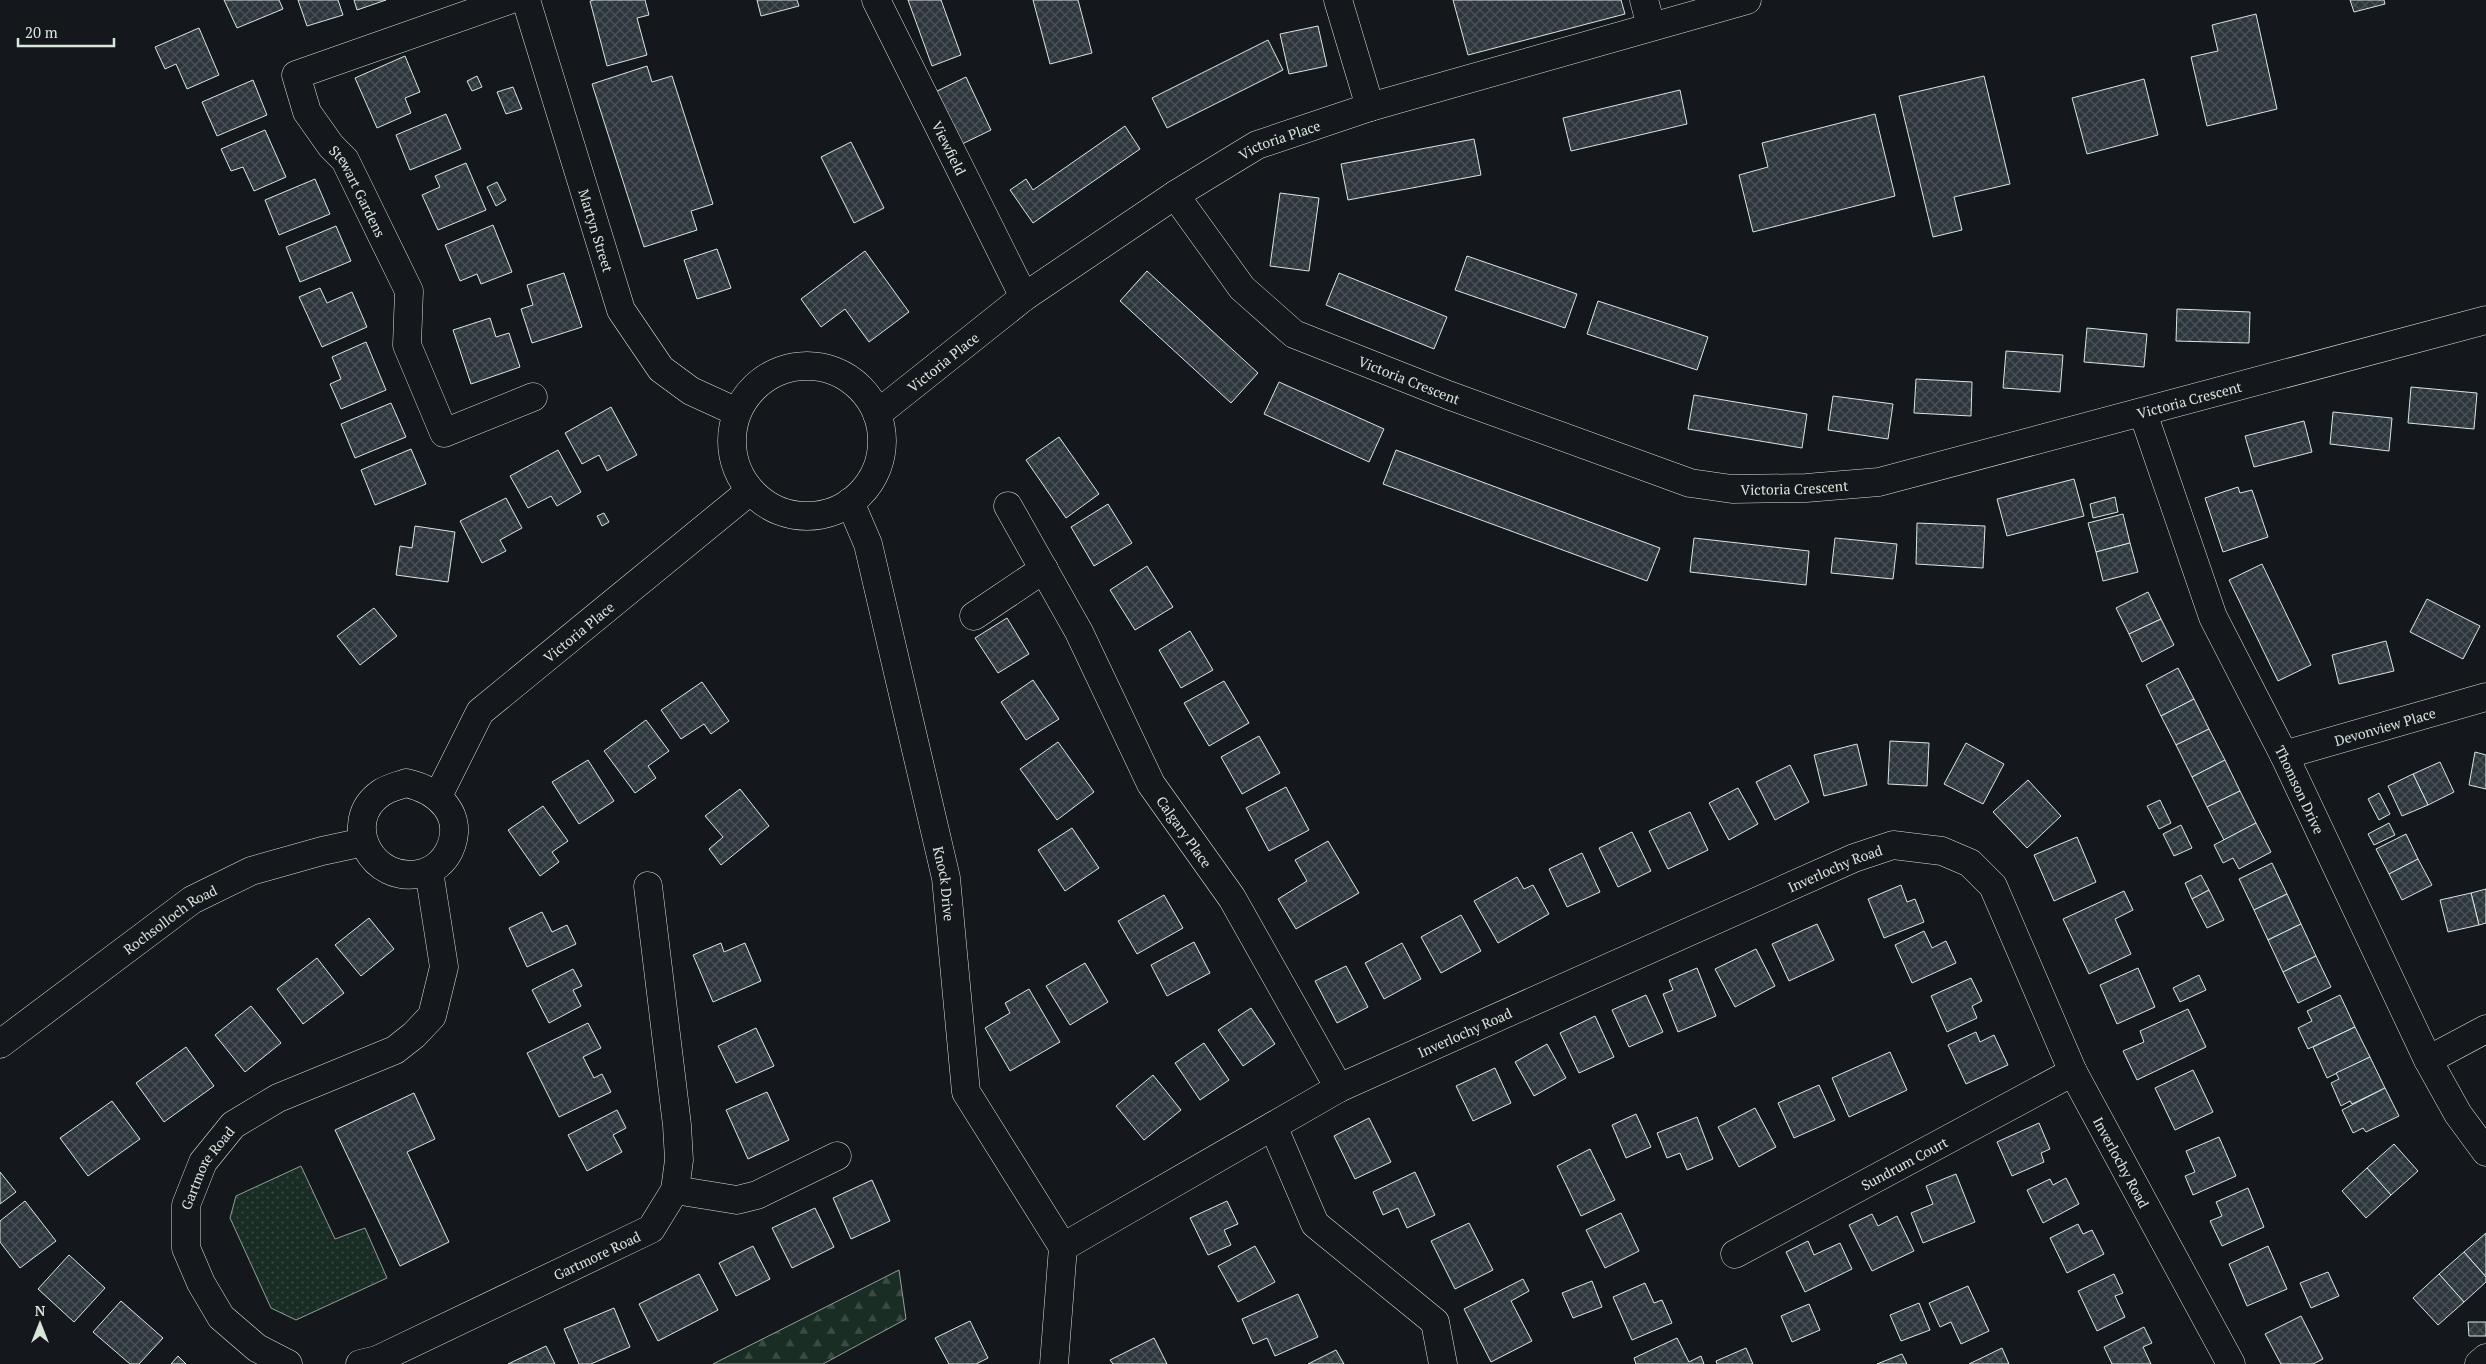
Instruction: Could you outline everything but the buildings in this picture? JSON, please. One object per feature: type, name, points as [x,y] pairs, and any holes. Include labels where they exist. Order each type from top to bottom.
[{"type":"street","name":"Stewart Gardens","points":[[509,0],[296,75],[307,112],[331,146],[345,160],[409,291],[407,345],[444,433],[532,397]]},
{"type":"street","name":"Martyn Street","points":[[526,0],[621,310],[661,369],[691,391],[737,412]]},
{"type":"street","name":"Viewfield","points":[[876,0],[1024,297]]},
{"type":"street","points":[[1338,0],[1370,108]]},
{"type":"street","points":[[1644,0],[1651,26]]},
{"type":"street","name":"Victoria Place","points":[[877,414],[1024,297],[1175,195],[1257,145],[1370,108],[1747,0]]},
{"type":"street","name":"Victoria Crescent","points":[[1175,195],[1242,288],[1294,334],[1448,395],[1690,483],[1741,488],[1806,488],[1879,482],[2486,320]]},
{"type":"street","points":[[795,366],[821,366],[844,376],[864,392],[877,414],[882,438],[879,463],[868,485],[850,502],[830,512],[809,516],[787,514],[767,505],[750,491],[738,474],[732,453],[731,432],[737,412],[750,390],[771,375],[795,366]]},
{"type":"street","name":"Thomson Drive","points":[[2143,413],[2213,617],[2284,754],[2428,1060],[2458,1114],[2486,1152]]},
{"type":"street","name":"Victoria Place","points":[[438,796],[480,712],[750,491]]},
{"type":"street","name":"Knock Drive","points":[[850,502],[868,544],[946,878],[966,1092],[1063,1247]]},
{"type":"street","name":"Calgary Place","points":[[1008,506],[1079,632],[1151,784],[1232,898],[1339,1088]]},
{"type":"street","points":[[974,616],[1044,569]]},
{"type":"street","name":"Devonview Place","points":[[2284,754],[2486,697]]},
{"type":"street","points":[[406,783],[420,786],[438,796],[448,808],[454,831],[449,851],[439,864],[429,871],[411,876],[395,874],[375,863],[364,842],[362,825],[367,810],[380,794],[406,783]]},
{"type":"street","name":"Rochsolloch Road","points":[[0,1044],[192,900],[250,871],[322,851],[364,842]]},
{"type":"street","name":"Inverlochy Road","points":[[1063,1247],[1339,1088],[1854,858],[1893,845],[1942,851],[1970,863],[1993,886],[2074,1072],[2231,1364]]},
{"type":"street","name":"Gartmore Road","points":[[288,1364],[257,1348],[222,1317],[201,1283],[186,1248],[186,1205],[203,1162],[233,1125],[278,1098],[395,1050],[414,1035],[432,1016],[444,967],[429,871]]},
{"type":"street","name":"Gartmore Road","points":[[360,1364],[376,1360],[651,1229],[675,1190],[679,1160],[677,1125],[648,886]]},
{"type":"street","points":[[2428,1060],[2486,1029]]},
{"type":"street","name":"Sundrum Court","points":[[1735,1254],[2074,1072]]},
{"type":"street","points":[[1273,1126],[1315,1224],[1435,1322],[1443,1364]]},
{"type":"street","points":[[675,1190],[737,1200],[757,1195],[837,1156]]},
{"type":"street","points":[[1054,1364],[1063,1247]]},
{"type":"street","points":[[2479,1364],[2486,1358]]},
{"type":"green space","points":[[301,1166],[335,1239],[365,1228],[387,1278],[296,1320],[271,1308],[230,1218],[236,1196]]},
{"type":"green space","points":[[899,1270],[906,1319],[823,1364],[713,1364]]}]
